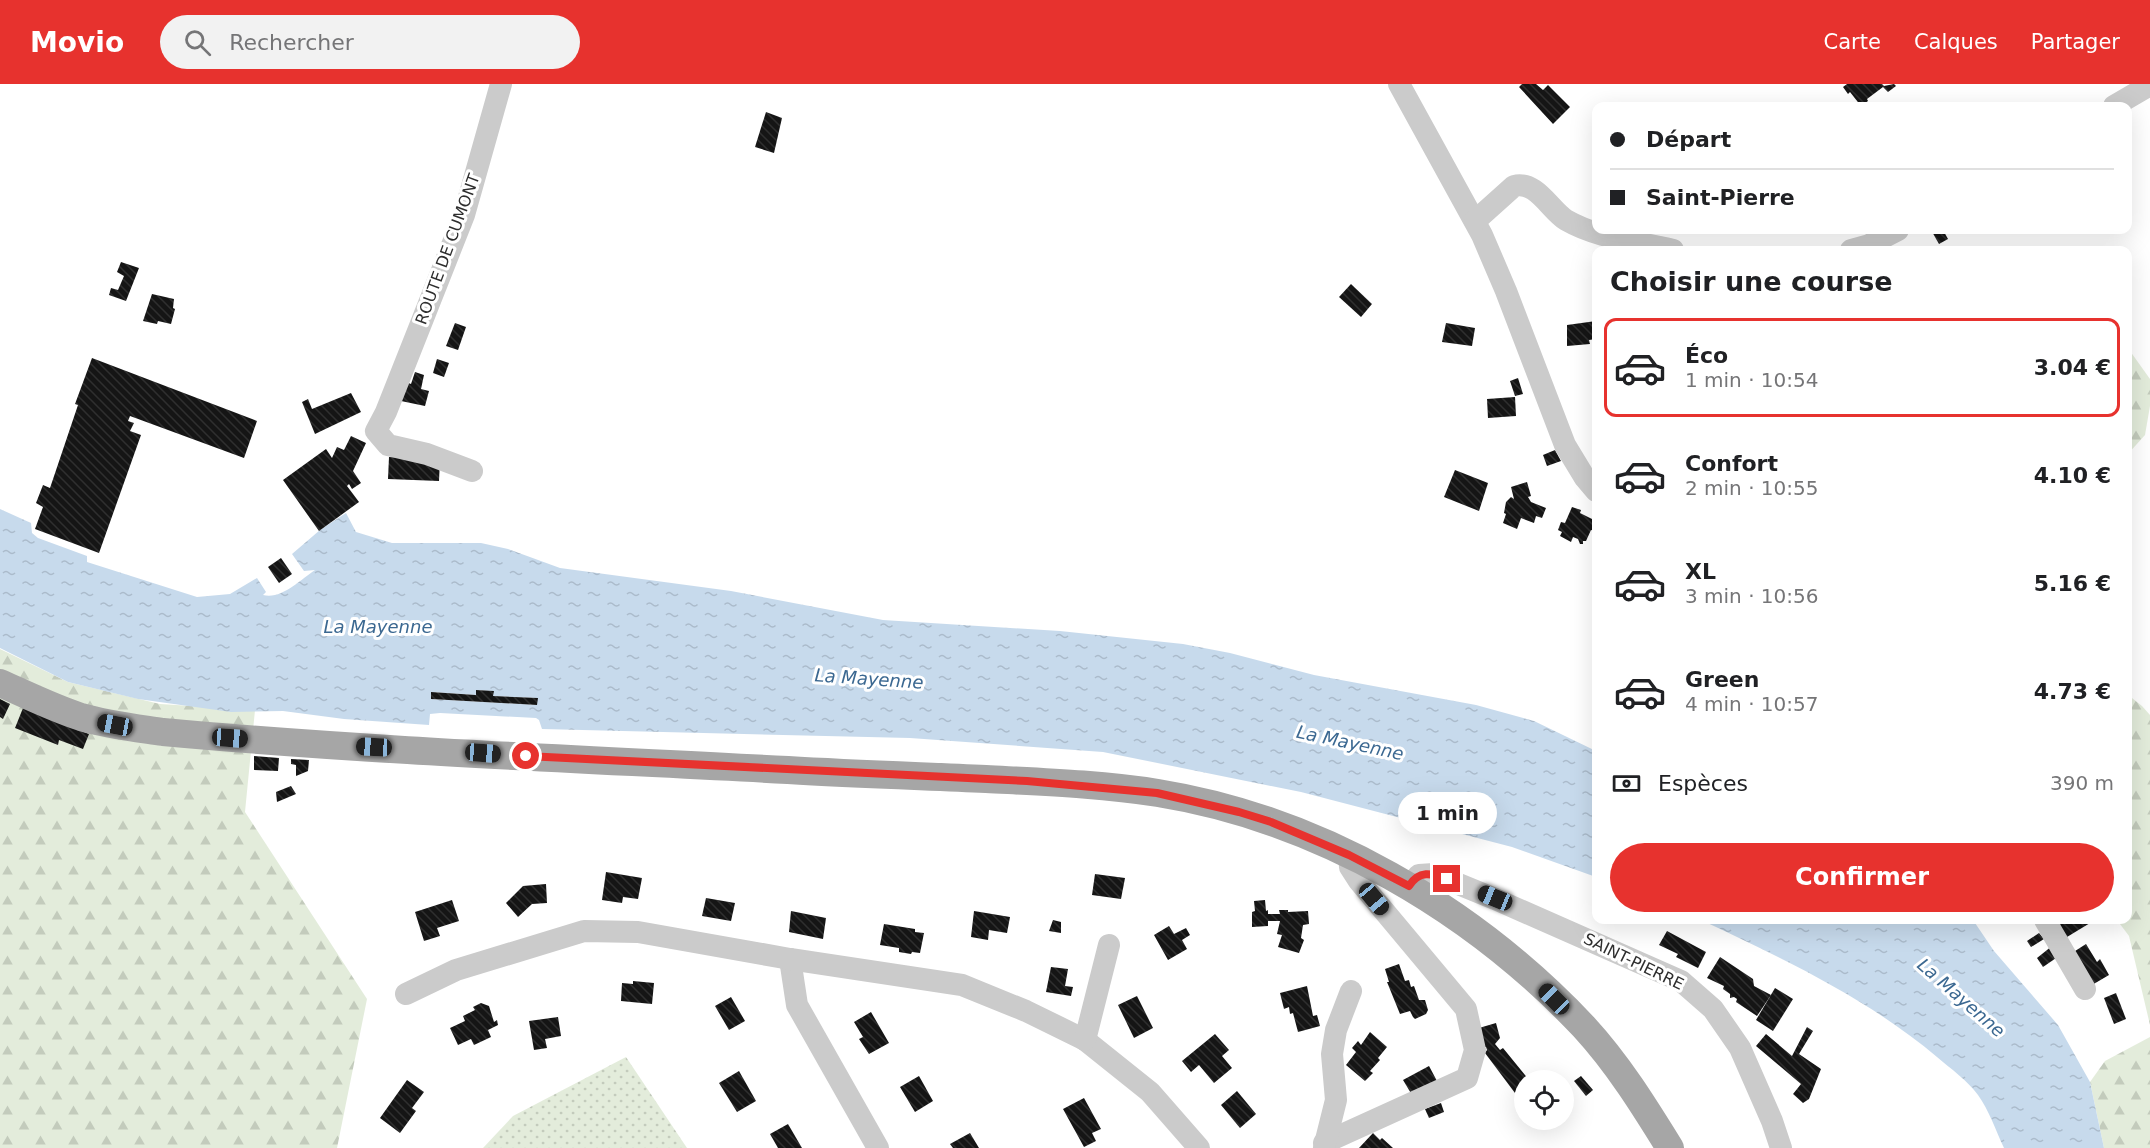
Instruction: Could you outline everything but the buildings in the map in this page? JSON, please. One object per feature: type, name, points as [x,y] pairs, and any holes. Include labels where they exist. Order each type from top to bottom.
[{"type":"main road","points":[[0,683],[81,717],[163,732],[548,757],[1027,781],[1157,793],[1239,812],[1271,822],[1349,855],[1409,886],[1491,944],[1539,984],[1585,1029],[1614,1063],[1670,1148]]},
{"type":"street","name":"ROUTE DE CUMONT","points":[[472,471],[427,454],[388,445],[376,431],[386,412],[464,215],[501,84]]},
{"type":"street","points":[[1399,84],[1475,221],[1506,291],[1564,445],[1592,486]]},
{"type":"street","points":[[2121,102],[2150,85]]},
{"type":"street","points":[[1475,221],[1515,186],[1521,184],[1530,187],[1565,219],[1592,231]]},
{"type":"street","points":[[1598,234],[1657,246]]},
{"type":"street","points":[[1865,246],[1890,234]]},
{"type":"street","points":[[1324,1146],[1467,1078],[1474,1050],[1466,1010],[1359,880],[1350,867],[1349,855]]},
{"type":"street","name":"SAINT-PIERRE","points":[[1409,886],[1419,875],[1434,874],[1557,925],[1681,981],[1713,1009],[1740,1048],[1772,1121],[1781,1148]]},
{"type":"street","points":[[2047,924],[2085,989]]},
{"type":"street","points":[[406,994],[456,970],[584,931],[638,932],[790,959],[962,985],[1026,1011],[1084,1040],[1150,1092],[1199,1148]]},
{"type":"street","points":[[1084,1040],[1109,945]]},
{"type":"street","points":[[790,959],[797,1005],[878,1148]]},
{"type":"street","points":[[1324,1146],[1336,1100],[1332,1053],[1336,1030],[1351,991]]},
{"type":"green space","points":[[2132,354],[2150,379],[2150,406],[2145,435],[2132,449]]},
{"type":"green space","points":[[0,649],[68,682],[160,704],[255,710],[245,812],[367,999],[337,1148],[0,1148]]},
{"type":"green space","points":[[2132,698],[2150,715],[2150,1025],[2129,936],[2120,924],[2132,924]]},
{"type":"green space","points":[[2150,1037],[2150,1148],[2104,1148],[2090,1082],[2105,1061]]},
{"type":"green space","points":[[626,1057],[687,1148],[483,1148],[513,1116]]},
{"type":"water","name":"La Mayenne","points":[[0,509],[31,523],[32,533],[38,538],[87,556],[87,562],[197,597],[230,594],[257,578],[266,592],[263,595],[277,595],[283,592],[315,570],[304,571],[292,554],[320,530],[346,513],[356,532],[392,543],[481,543],[508,549],[560,568],[731,591],[883,620],[1060,631],[1183,644],[1230,653],[1314,675],[1476,705],[1534,721],[1592,749],[1592,876],[1512,847],[1301,792],[1103,752],[910,738],[542,729],[536,718],[440,713],[430,714],[429,725],[344,719],[283,711],[231,712],[138,699],[68,682],[0,648]],"holes":[[[476,690],[493,691],[493,696],[537,698],[537,705],[431,699],[432,692],[476,695]]]},
{"type":"water","points":[[1709,924],[1976,924],[1994,951],[2058,1025],[2090,1082],[2104,1148],[2004,1148],[1986,1107],[1959,1075],[1882,1016],[1824,981]]},
{"type":"route","points":[[526,756],[1027,781],[1157,793],[1193,800],[1271,822],[1321,842],[1409,886],[1419,875],[1427,873],[1447,879]]}]
